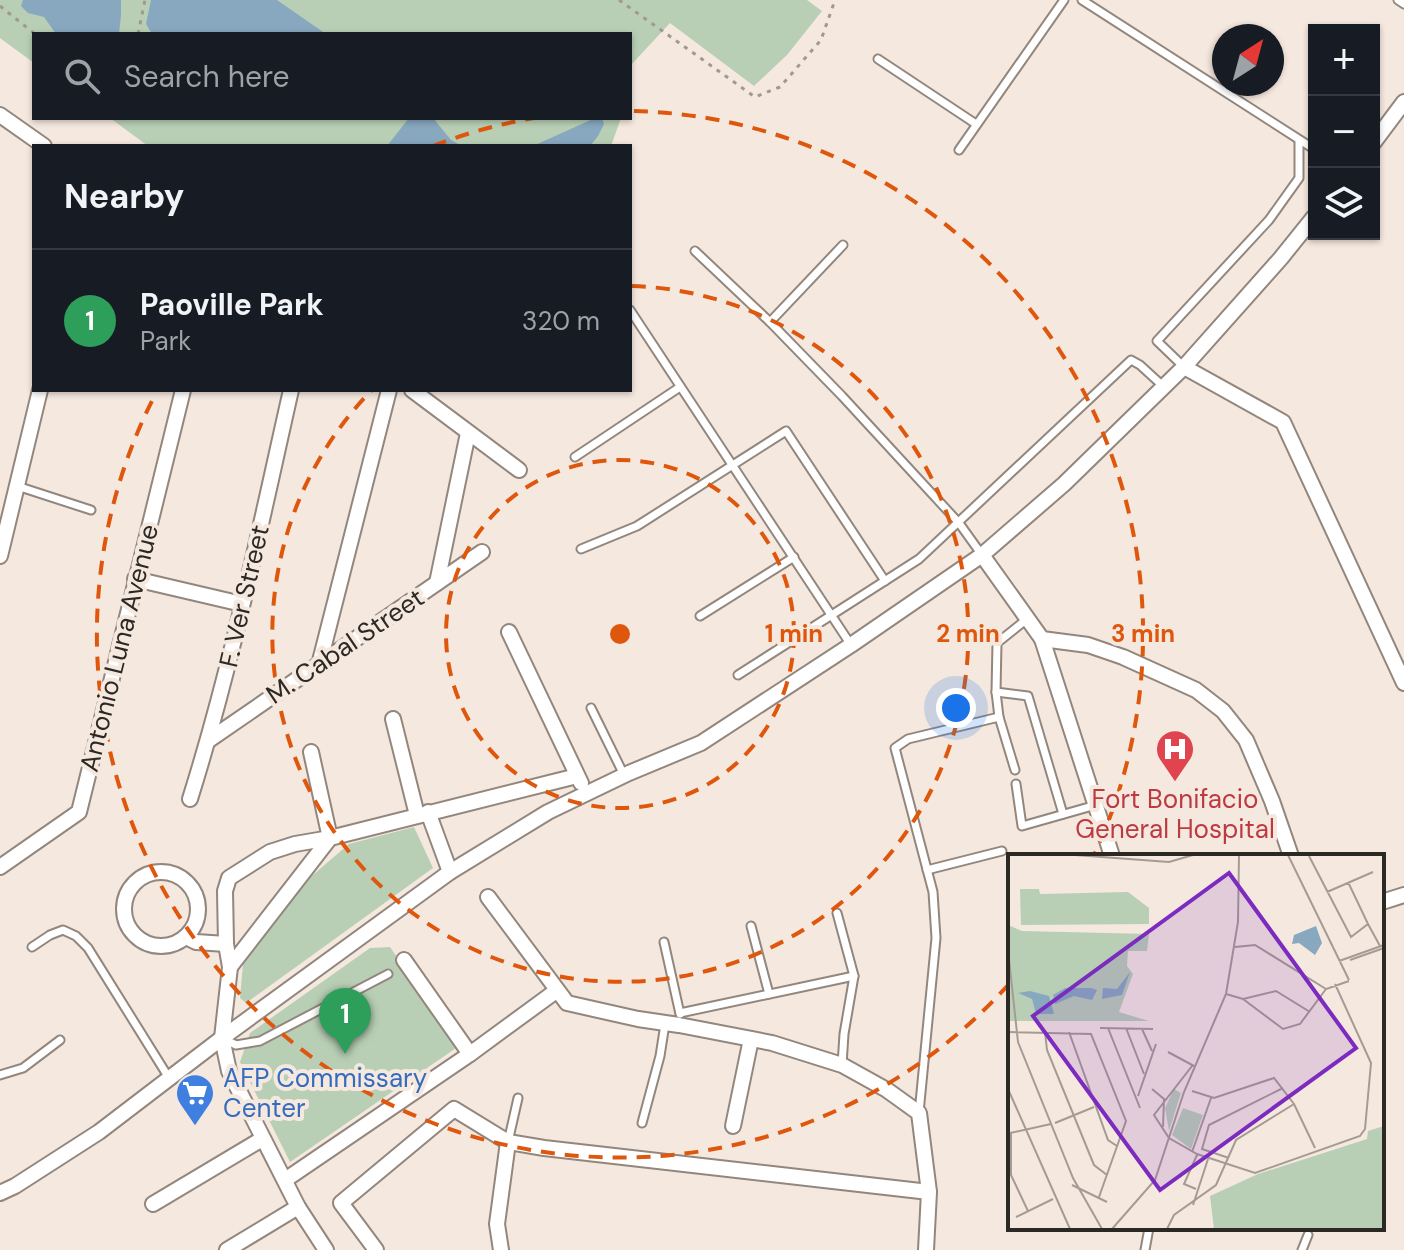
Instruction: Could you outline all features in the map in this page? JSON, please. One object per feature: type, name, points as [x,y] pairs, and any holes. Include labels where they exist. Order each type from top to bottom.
[{"type":"street","points":[[1380,134],[1404,102]]},
{"type":"street","points":[[2,120],[41,144]]},
{"type":"street","points":[[2,1188],[99,1132],[450,872],[548,812],[624,775],[701,743],[982,555],[1064,484],[1184,367],[1308,224]]},
{"type":"street","points":[[1184,367],[1283,422],[1404,683]]},
{"type":"street","points":[[0,556],[40,392]]},
{"type":"street","name":"Antonio Luna Avenue","points":[[0,867],[79,812],[182,392]]},
{"type":"street","name":"F. Ver Street","points":[[190,799],[209,740],[291,392]]},
{"type":"street","points":[[320,661],[388,392]]},
{"type":"street","points":[[415,392],[519,470]]},
{"type":"street","points":[[437,583],[468,433]]},
{"type":"street","name":"M. Cabal Street","points":[[209,740],[482,552]]},
{"type":"street","points":[[982,555],[1042,639],[1111,854]]},
{"type":"street","points":[[135,579],[242,604]]},
{"type":"street","points":[[509,632],[587,793]]},
{"type":"street","points":[[1042,639],[1088,645],[1123,657],[1196,690],[1223,711],[1246,740],[1290,854]]},
{"type":"street","points":[[393,719],[422,814],[450,872]]},
{"type":"street","points":[[311,752],[330,838]]},
{"type":"street","points":[[326,1250],[298,1207],[229,1071],[222,1038],[230,967],[226,944],[225,891],[229,878],[270,852],[295,844],[577,776]]},
{"type":"street","points":[[230,967],[330,838]]},
{"type":"street","points":[[161,871],[186,881],[198,905],[196,923],[186,937],[170,946],[151,945],[130,930],[124,904],[136,880],[161,871]]},
{"type":"street","points":[[1384,901],[1404,895]]},
{"type":"street","points":[[488,897],[567,1003],[675,1020],[772,1043],[842,1065],[887,1090],[919,1113],[929,1192],[926,1250]]},
{"type":"street","points":[[186,937],[196,942],[226,944]]},
{"type":"street","points":[[404,960],[470,1054]]},
{"type":"street","points":[[285,1180],[470,1054],[556,991]]},
{"type":"street","points":[[733,1126],[751,1039]]},
{"type":"street","points":[[376,1250],[341,1203],[454,1109],[508,1142],[929,1192]]},
{"type":"street","points":[[153,1204],[262,1139]]},
{"type":"street","points":[[501,1250],[497,1224],[508,1142]]},
{"type":"street","points":[[227,1250],[298,1207]]},
{"type":"lane","points":[[959,150],[1064,0]]},
{"type":"lane","points":[[1082,0],[1308,145]]},
{"type":"lane","points":[[1398,0],[1404,4]]},
{"type":"lane","points":[[878,59],[976,124]]},
{"type":"lane","points":[[1184,367],[1157,341],[1269,220],[1299,178],[1299,140]]},
{"type":"lane","points":[[770,322],[843,245]]},
{"type":"lane","points":[[695,251],[770,322],[959,523],[982,555]]},
{"type":"lane","points":[[632,313],[851,645]]},
{"type":"lane","points":[[738,675],[919,559],[1131,360],[1164,387]]},
{"type":"lane","points":[[575,457],[680,387]]},
{"type":"lane","points":[[581,549],[637,526],[786,431],[885,581]]},
{"type":"lane","points":[[17,486],[91,510]]},
{"type":"lane","points":[[700,616],[794,557]]},
{"type":"lane","points":[[1015,770],[999,717],[997,643],[1028,618]]},
{"type":"lane","points":[[996,692],[1028,696],[1063,814]]},
{"type":"lane","points":[[591,708],[624,775]]},
{"type":"lane","points":[[919,1113],[936,938],[933,892],[895,748],[908,739],[999,717]]},
{"type":"lane","points":[[1016,784],[1022,826],[1096,805]]},
{"type":"lane","points":[[927,870],[1002,851]]},
{"type":"lane","points":[[837,913],[854,976],[842,1065]]},
{"type":"lane","points":[[751,926],[769,994]]},
{"type":"lane","points":[[32,947],[63,930],[76,936],[88,948],[169,1078]]},
{"type":"lane","points":[[642,1123],[660,1056],[675,1020],[664,942]]},
{"type":"lane","points":[[222,1038],[236,1045],[260,1041],[388,974]]},
{"type":"lane","points":[[675,1020],[769,994],[854,976]]},
{"type":"lane","points":[[0,1075],[23,1068],[60,1040]]},
{"type":"lane","points":[[508,1142],[518,1098]]},
{"type":"lane","points":[[1145,1250],[1149,1230]]},
{"type":"lane","points":[[1302,1250],[1308,1235]]},
{"type":"path","points":[[138,32],[145,0]]},
{"type":"path","points":[[619,0],[755,97],[780,87],[821,40],[835,0]]},
{"type":"path","points":[[0,6],[32,32]]},
{"type":"green space","points":[[0,0],[807,0],[822,11],[787,55],[754,86],[670,23],[632,64],[632,32],[32,32],[32,62],[0,38]]},
{"type":"green space","points":[[113,120],[620,120],[612,144],[145,144]]},
{"type":"green space","points":[[414,827],[433,868],[246,1003],[240,998],[243,964],[307,880],[349,844]]},
{"type":"green space","points":[[390,947],[459,1046],[290,1162],[240,1062],[250,1033],[370,948]]},
{"type":"water","points":[[23,0],[121,0],[119,32],[55,32],[44,17],[28,13],[21,6]]},
{"type":"water","points":[[151,0],[277,0],[323,32],[151,32],[146,24]]},
{"type":"water","points":[[407,120],[435,120],[451,140],[458,144],[389,144]]},
{"type":"water","points":[[591,120],[603,120],[604,124],[592,144],[537,144]]},
{"type":"place","name":"Fort Bonifacio General Hospital","points":[[1175,783]]},
{"type":"place","name":"Paoville Park","points":[[345,1054]]},
{"type":"place","name":"AFP Commissary Center","points":[[195,1127]]}]
